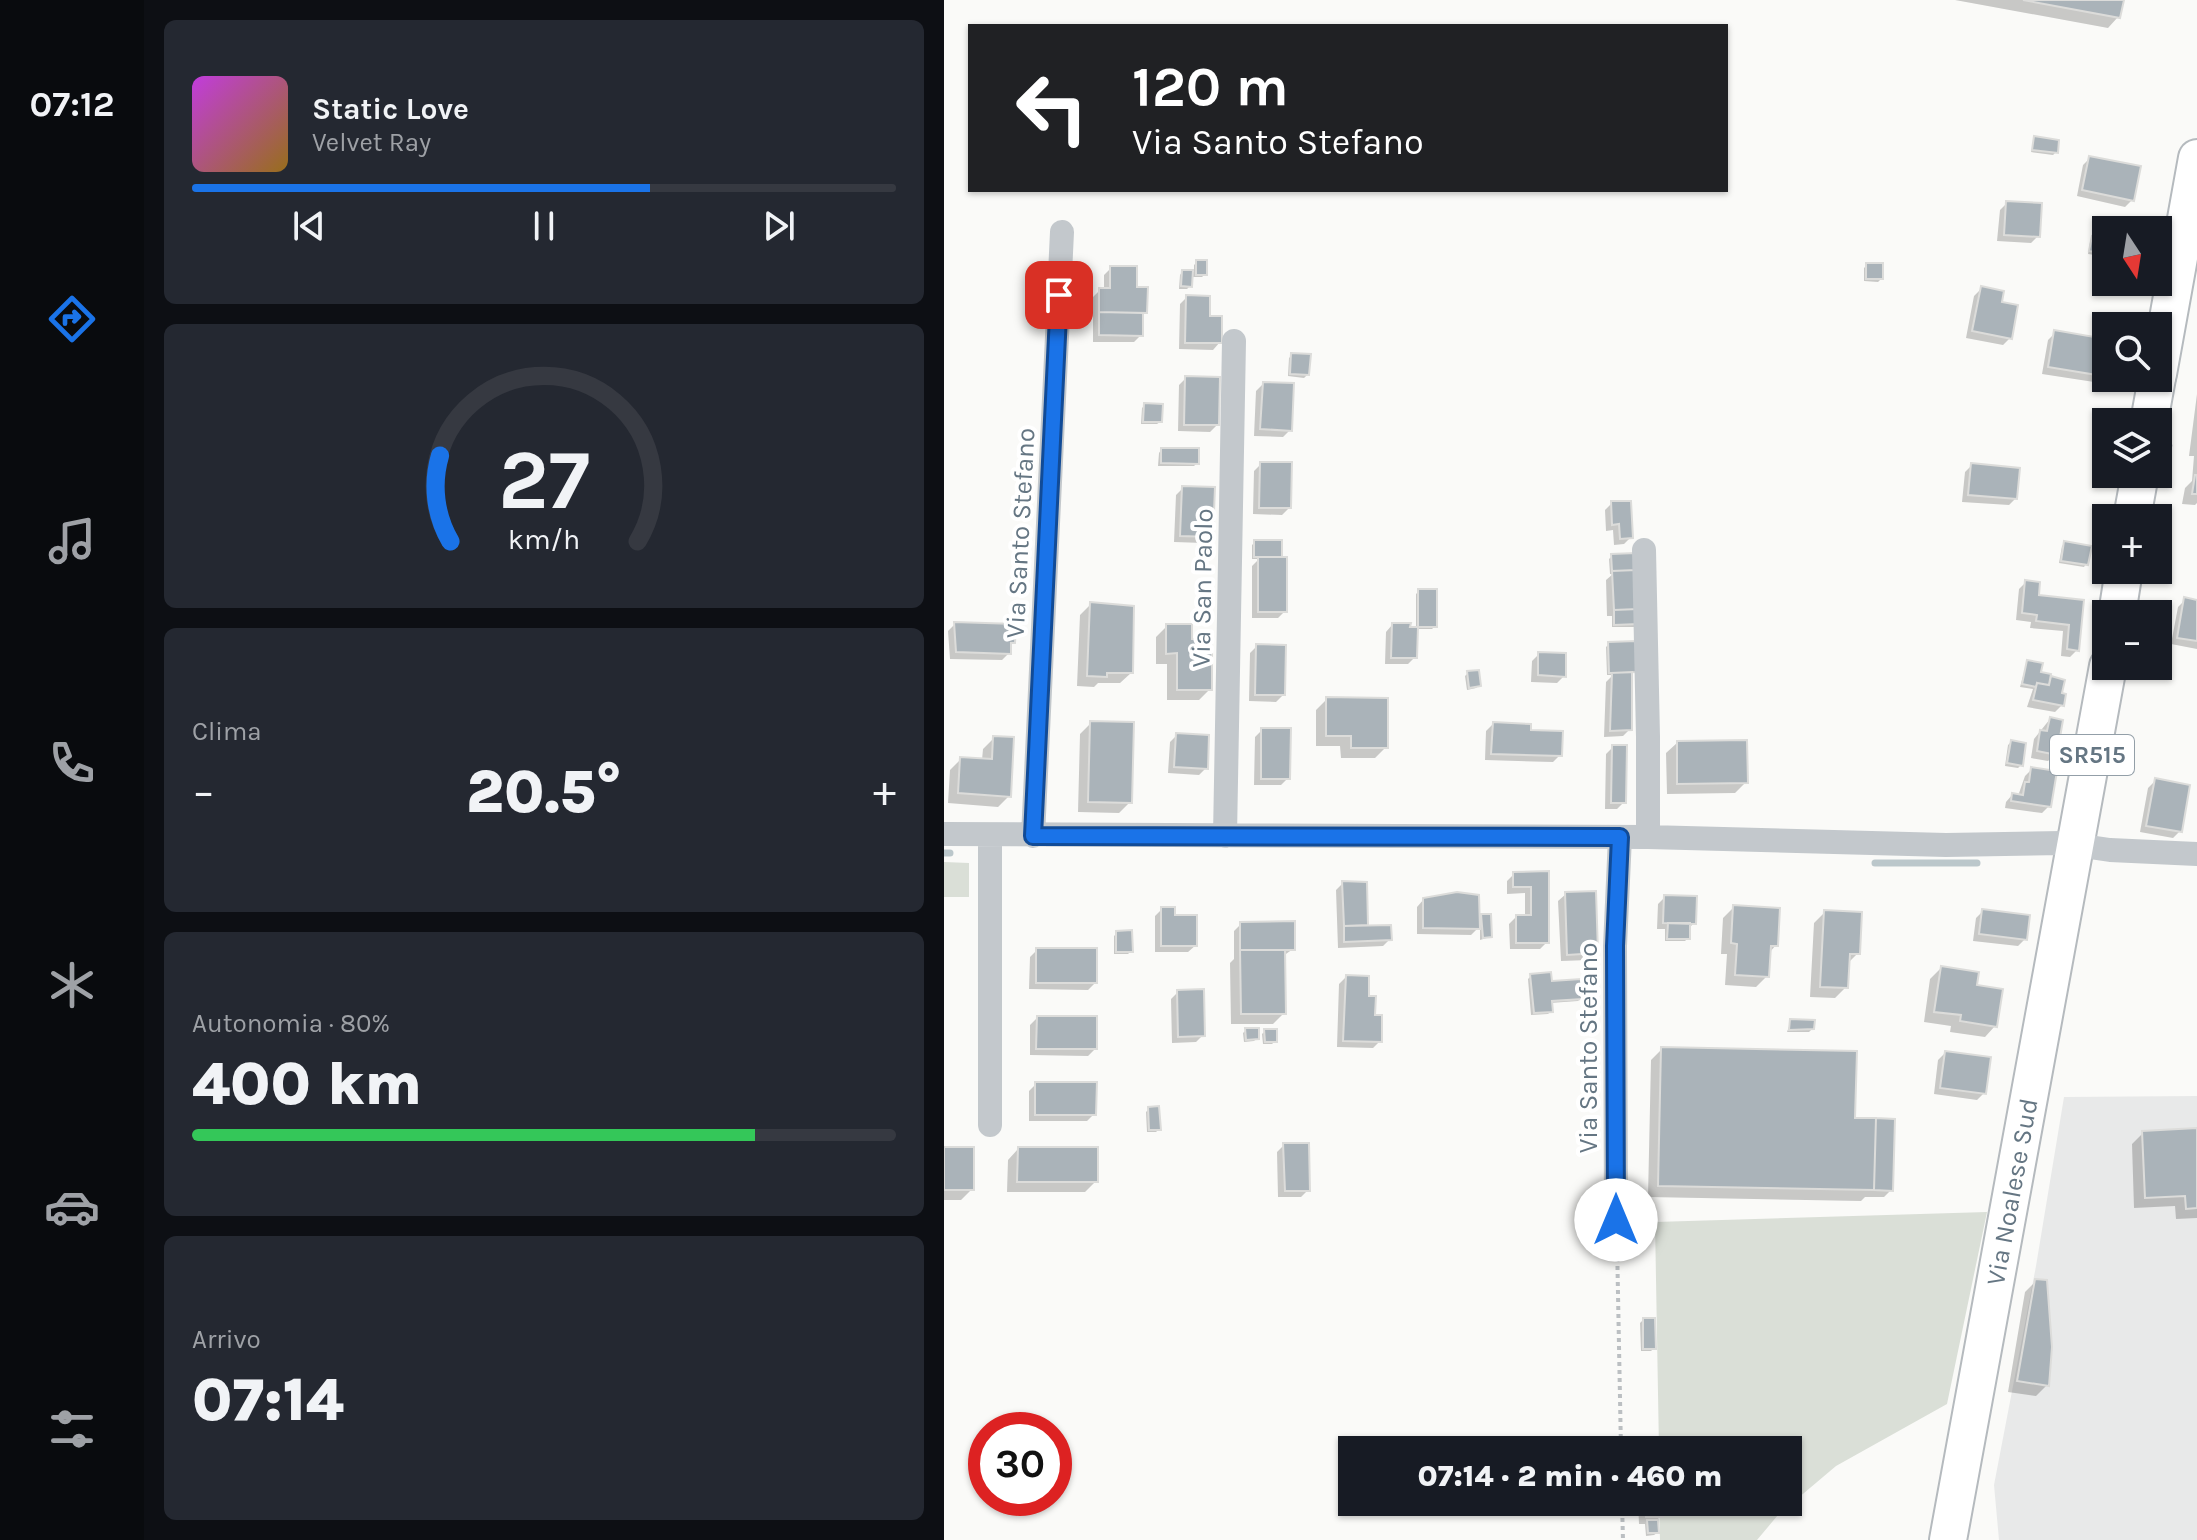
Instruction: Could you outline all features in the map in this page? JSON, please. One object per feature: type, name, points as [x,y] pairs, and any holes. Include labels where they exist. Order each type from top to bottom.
[{"type":"main road","points":[[2169,312],[2197,158]]},
{"type":"main road","name":"SR515","points":[[2075,844],[2105,680]]},
{"type":"main road","name":"Via Noalese Sud","points":[[1948,1540],[2075,844]]},
{"type":"street","name":"Via Santo Stefano","points":[[1033,836],[1062,232]]},
{"type":"street","name":"Via San Paolo","points":[[1225,836],[1234,341]]},
{"type":"street","points":[[1644,550],[1648,837]]},
{"type":"street","points":[[944,834],[1648,837],[1946,845],[2075,844],[2110,850],[2197,854]]},
{"type":"street","points":[[990,836],[990,1125]]},
{"type":"street","name":"Via Santo Stefano","points":[[1616,1220],[1615,946],[1620,837]]},
{"type":"path","points":[[1616,1220],[1621,1436]]},
{"type":"path","points":[[1622,1516],[1623,1540]]},
{"type":"shaded area","points":[[944,862],[969,863],[969,897],[944,897]]},
{"type":"shaded area","points":[[2197,1096],[2197,1540],[1999,1540],[1994,1485],[2036,1266],[2064,1097]]},
{"type":"shaded area","points":[[1987,1212],[1947,1404],[1836,1466],[1802,1495],[1802,1436],[1659,1436],[1655,1222]]},
{"type":"shaded area","points":[[1659,1516],[1777,1516],[1757,1540],[1660,1540]]},
{"type":"building","points":[[2023,0],[2124,0],[2120,18]]},
{"type":"building","points":[[2034,136],[2059,140],[2058,153],[2032,150]]},
{"type":"building","points":[[2089,156],[2141,166],[2134,201],[2082,190]]},
{"type":"building","points":[[2006,201],[2042,203],[2040,237],[2004,235]]},
{"type":"building","points":[[1196,260],[1207,260],[1207,275],[1196,275]]},
{"type":"building","points":[[1866,263],[1883,263],[1883,279],[1866,279]]},
{"type":"building","points":[[1110,266],[1137,266],[1137,287],[1148,287],[1147,313],[1099,312],[1099,288],[1110,288]]},
{"type":"building","points":[[1182,270],[1193,270],[1192,287],[1181,286]]},
{"type":"building","points":[[1981,286],[2004,291],[2002,302],[2018,305],[2012,339],[1972,331]]},
{"type":"building","points":[[1186,295],[1210,296],[1210,316],[1222,316],[1222,343],[1185,343]]},
{"type":"building","points":[[1099,312],[1143,313],[1143,336],[1099,335]]},
{"type":"building","points":[[2054,330],[2092,337],[2092,374],[2048,367]]},
{"type":"building","points":[[1291,353],[1311,354],[1309,375],[1290,374]]},
{"type":"building","points":[[1185,376],[1220,377],[1219,425],[1184,425]]},
{"type":"building","points":[[1263,382],[1294,383],[1292,431],[1260,429]]},
{"type":"building","points":[[1144,403],[1163,404],[1162,422],[1143,422]]},
{"type":"building","points":[[1161,448],[1199,448],[1199,464],[1161,463]]},
{"type":"building","points":[[1260,462],[1292,462],[1291,508],[1259,508]]},
{"type":"building","points":[[1971,463],[2020,468],[2017,499],[1968,495]]},
{"type":"building","points":[[2195,475],[2197,494],[2192,494]]},
{"type":"building","points":[[1182,486],[1215,487],[1213,537],[1180,536]]},
{"type":"building","points":[[1611,501],[1631,501],[1633,538],[1620,539],[1619,524],[1612,525]]},
{"type":"building","points":[[1254,540],[1282,540],[1282,557],[1254,557]]},
{"type":"building","points":[[2064,541],[2092,546],[2088,565],[2061,561]]},
{"type":"building","points":[[1636,553],[1636,570],[1612,571],[1611,554]]},
{"type":"building","points":[[1258,557],[1287,557],[1287,612],[1258,612]]},
{"type":"building","points":[[1636,570],[1638,609],[1614,610],[1612,571]]},
{"type":"building","points":[[2025,580],[2040,582],[2039,595],[2084,600],[2079,651],[2067,649],[2069,625],[2036,621],[2037,615],[2022,613]]},
{"type":"building","points":[[1418,589],[1437,589],[1437,627],[1418,627]]},
{"type":"building","points":[[2184,597],[2197,600],[2197,641],[2177,638]]},
{"type":"building","points":[[1090,602],[1134,606],[1133,673],[1087,676]]},
{"type":"building","points":[[1638,609],[1639,624],[1614,625],[1614,610]]},
{"type":"building","points":[[954,622],[1016,624],[1011,654],[956,652]]},
{"type":"building","points":[[1392,623],[1411,623],[1410,627],[1418,627],[1417,658],[1391,658]]},
{"type":"building","points":[[1166,624],[1192,624],[1192,639],[1212,639],[1212,690],[1177,690],[1177,653],[1166,654]]},
{"type":"building","points":[[1636,641],[1637,672],[1609,673],[1608,642]]},
{"type":"building","points":[[1256,644],[1286,645],[1285,695],[1255,695]]},
{"type":"building","points":[[1538,652],[1566,653],[1566,677],[1538,675]]},
{"type":"building","points":[[2027,660],[2043,663],[2041,672],[2051,674],[2049,685],[2037,683],[2036,687],[2022,684]]},
{"type":"building","points":[[1479,670],[1481,686],[1469,688],[1467,671]]},
{"type":"building","points":[[1632,672],[1632,730],[1610,731],[1612,673]]},
{"type":"building","points":[[2051,676],[2065,680],[2062,693],[2066,694],[2064,706],[2033,700],[2037,683],[2049,685]]},
{"type":"building","points":[[1326,697],[1388,698],[1388,748],[1351,748],[1351,736],[1326,736]]},
{"type":"building","points":[[2050,717],[2063,720],[2057,755],[2037,751],[2040,730],[2047,731]]},
{"type":"building","points":[[1090,721],[1134,722],[1132,803],[1088,802]]},
{"type":"building","points":[[1493,722],[1531,724],[1531,730],[1563,731],[1562,756],[1491,754]]},
{"type":"building","points":[[1261,728],[1291,728],[1290,779],[1261,779]]},
{"type":"building","points":[[1176,733],[1209,735],[1208,769],[1174,767]]},
{"type":"building","points":[[993,736],[1014,737],[1011,797],[958,793],[960,757],[992,759]]},
{"type":"building","points":[[1747,740],[1748,783],[1677,784],[1677,741]]},
{"type":"building","points":[[2011,740],[2026,743],[2023,766],[2007,763]]},
{"type":"building","points":[[1612,745],[1627,745],[1626,803],[1611,803]]},
{"type":"building","points":[[2031,767],[2057,771],[2051,807],[2011,801],[2012,793],[2023,795]]},
{"type":"building","points":[[2155,778],[2190,785],[2182,832],[2146,826]]},
{"type":"building","points":[[1549,871],[1549,943],[1516,943],[1516,915],[1531,915],[1531,887],[1513,887],[1513,872]]},
{"type":"building","points":[[1342,881],[1367,882],[1368,925],[1344,926]]},
{"type":"building","points":[[1596,891],[1598,953],[1567,955],[1565,892]]},
{"type":"building","points":[[1457,892],[1479,895],[1480,929],[1423,928],[1423,898]]},
{"type":"building","points":[[1664,895],[1697,896],[1696,924],[1663,923]]},
{"type":"building","points":[[1733,905],[1780,908],[1778,946],[1771,946],[1769,977],[1735,975],[1737,944],[1731,943]]},
{"type":"building","points":[[1161,907],[1175,907],[1175,915],[1197,915],[1197,946],[1161,946]]},
{"type":"building","points":[[1982,909],[2030,915],[2027,940],[1979,934]]},
{"type":"building","points":[[1824,910],[1862,912],[1860,954],[1850,954],[1848,988],[1820,987]]},
{"type":"building","points":[[1481,914],[1491,914],[1492,937],[1483,938]]},
{"type":"building","points":[[1295,921],[1295,950],[1240,950],[1240,922]]},
{"type":"building","points":[[1668,923],[1690,923],[1690,939],[1667,939]]},
{"type":"building","points":[[1391,925],[1392,940],[1344,942],[1344,926]]},
{"type":"building","points":[[1132,930],[1133,952],[1116,952],[1116,931]]},
{"type":"building","points":[[1036,948],[1097,948],[1097,983],[1036,983]]},
{"type":"building","points":[[1240,950],[1285,950],[1286,1014],[1241,1014]]},
{"type":"building","points":[[1941,966],[1979,972],[1977,985],[2003,989],[1997,1027],[1960,1021],[1961,1015],[1934,1012]]},
{"type":"building","points":[[1551,972],[1552,981],[1581,979],[1583,999],[1552,1001],[1553,1012],[1534,1013],[1530,974]]},
{"type":"building","points":[[1346,975],[1369,976],[1369,996],[1376,996],[1375,1015],[1382,1015],[1382,1042],[1343,1041]]},
{"type":"building","points":[[1204,989],[1205,1036],[1178,1037],[1177,990]]},
{"type":"building","points":[[1037,1016],[1097,1016],[1097,1049],[1036,1049]]},
{"type":"building","points":[[1790,1019],[1815,1020],[1814,1029],[1789,1030]]},
{"type":"building","points":[[1245,1028],[1259,1028],[1259,1039],[1246,1040]]},
{"type":"building","points":[[1264,1029],[1277,1029],[1277,1042],[1265,1042]]},
{"type":"building","points":[[1661,1047],[1857,1051],[1855,1118],[1876,1118],[1874,1190],[1658,1186]]},
{"type":"building","points":[[1945,1051],[1991,1057],[1986,1094],[1940,1088]]},
{"type":"building","points":[[1035,1082],[1097,1082],[1096,1115],[1035,1115]]},
{"type":"building","points":[[1159,1106],[1161,1130],[1149,1130],[1148,1107]]},
{"type":"building","points":[[1876,1118],[1895,1119],[1893,1191],[1874,1190]]},
{"type":"building","points":[[2197,1128],[2197,1208],[2186,1209],[2185,1196],[2145,1198],[2142,1131]]},
{"type":"building","points":[[1283,1143],[1309,1143],[1310,1191],[1285,1191]]},
{"type":"building","points":[[944,1147],[974,1147],[974,1190],[944,1190]]},
{"type":"building","points":[[1018,1147],[1098,1147],[1098,1182],[1017,1182]]},
{"type":"building","points":[[2035,1279],[2047,1280],[2052,1347],[2049,1386],[2017,1381]]},
{"type":"building","points":[[1643,1318],[1655,1318],[1656,1349],[1643,1349]]},
{"type":"building","points":[[1647,1520],[1658,1520],[1659,1533],[1648,1533]]},
{"type":"waterway","points":[[944,853],[950,853]]},
{"type":"waterway","points":[[1875,863],[1977,863]]},
{"type":"route","points":[[1059,295],[1033,836],[1620,837],[1615,946],[1616,1220]]}]
